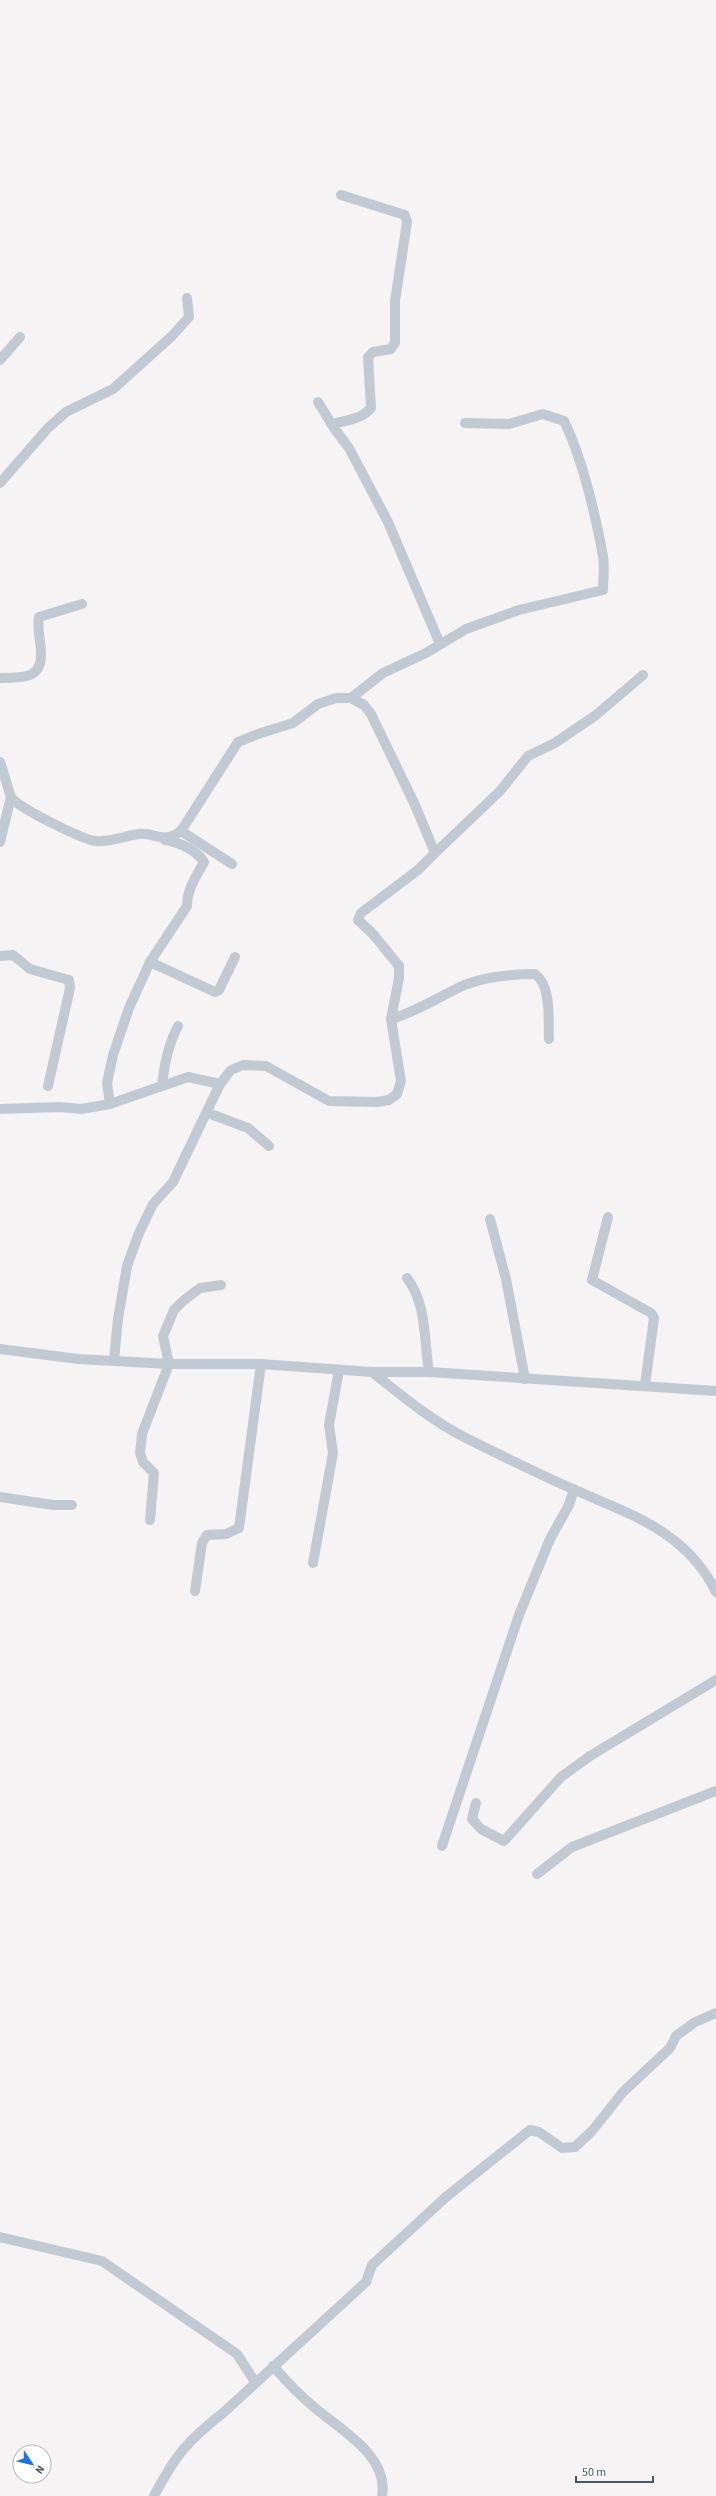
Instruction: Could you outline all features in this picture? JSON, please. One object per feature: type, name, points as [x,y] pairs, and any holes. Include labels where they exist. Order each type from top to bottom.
[{"type":"street","points":[[332,424],[360,416],[367,413],[371,408],[368,357],[373,352],[391,349],[395,343],[395,301],[407,222],[405,215],[341,195]]},
{"type":"street","points":[[0,483],[48,428],[66,412],[113,389],[172,336],[189,317],[187,298]]},
{"type":"street","points":[[0,360],[20,337]]},
{"type":"street","points":[[318,402],[349,448],[388,522],[440,644]]},
{"type":"street","points":[[351,698],[383,673],[466,629],[519,610],[603,590],[603,558],[588,493],[571,436],[564,421],[543,414],[509,424],[465,423]]},
{"type":"street","points":[[0,678],[31,675],[35,671],[42,657],[37,626],[39,617],[82,604]]},
{"type":"street","points":[[114,1360],[118,1319],[127,1266],[139,1233],[153,1204],[173,1182],[208,1113],[220,1084],[231,1070],[243,1066],[266,1066],[329,1101],[347,1102],[389,1100],[397,1094],[401,1081],[391,1019],[399,978],[399,966],[373,934],[358,920],[361,913],[418,870],[500,791],[528,756],[555,743],[590,719],[643,675]]},
{"type":"street","points":[[160,839],[170,838],[181,831],[238,742],[293,723],[318,704],[336,698],[351,698],[364,705],[371,714],[415,805],[435,853]]},
{"type":"street","points":[[0,762],[11,797],[0,842]]},
{"type":"street","points":[[11,797],[24,808],[76,835],[96,841],[140,834],[179,842],[200,856],[204,862],[192,883],[187,896],[187,906],[150,962],[129,1008],[113,1055],[107,1083],[110,1104]]},
{"type":"street","points":[[181,831],[232,864]]},
{"type":"street","points":[[0,956],[13,955],[30,969],[69,980],[70,988],[48,1086]]},
{"type":"street","points":[[150,962],[214,992],[219,990],[235,958]]},
{"type":"street","points":[[391,1019],[427,1006],[462,986],[510,974],[535,974],[542,982],[547,998],[549,1039]]},
{"type":"street","points":[[162,1086],[164,1065],[171,1040],[178,1026]]},
{"type":"street","points":[[0,1109],[60,1107],[81,1109],[110,1104],[188,1077],[220,1084]]},
{"type":"street","points":[[208,1113],[248,1128],[269,1146]]},
{"type":"street","points":[[608,1217],[592,1280],[651,1313],[654,1318],[645,1385]]},
{"type":"street","points":[[490,1219],[506,1279],[525,1379]]},
{"type":"street","points":[[407,1278],[414,1288],[423,1313],[429,1372]]},
{"type":"street","points":[[150,1520],[154,1473],[143,1462],[140,1453],[142,1434],[169,1364],[163,1336],[174,1310],[200,1288],[221,1285]]},
{"type":"street","points":[[0,1349],[78,1359],[169,1364],[262,1364],[372,1372],[429,1372],[525,1379],[645,1385],[716,1391]]},
{"type":"street","points":[[195,1591],[202,1543],[207,1535],[226,1534],[240,1528],[262,1364]]},
{"type":"street","points":[[313,1563],[333,1453],[328,1425],[339,1370]]},
{"type":"street","points":[[372,1372],[410,1403],[465,1437],[574,1489],[651,1523],[680,1544],[708,1574],[716,1592]]},
{"type":"street","points":[[442,1846],[519,1615],[550,1539],[569,1505],[574,1489]]},
{"type":"street","points":[[0,1497],[53,1505],[72,1505]]},
{"type":"street","points":[[476,1804],[472,1819],[481,1829],[504,1841],[561,1777],[590,1756],[716,1680]]},
{"type":"street","points":[[537,1874],[572,1847],[716,1791]]},
{"type":"street","points":[[154,2496],[177,2454],[366,2282],[372,2265],[446,2197],[530,2130],[540,2132],[562,2148],[575,2146],[592,2131],[623,2092],[670,2048],[676,2036],[695,2022],[716,2013]]},
{"type":"street","points":[[0,2237],[102,2260],[237,2354],[255,2382]]},
{"type":"street","points":[[273,2366],[294,2390],[361,2443],[380,2472],[382,2496]]}]
